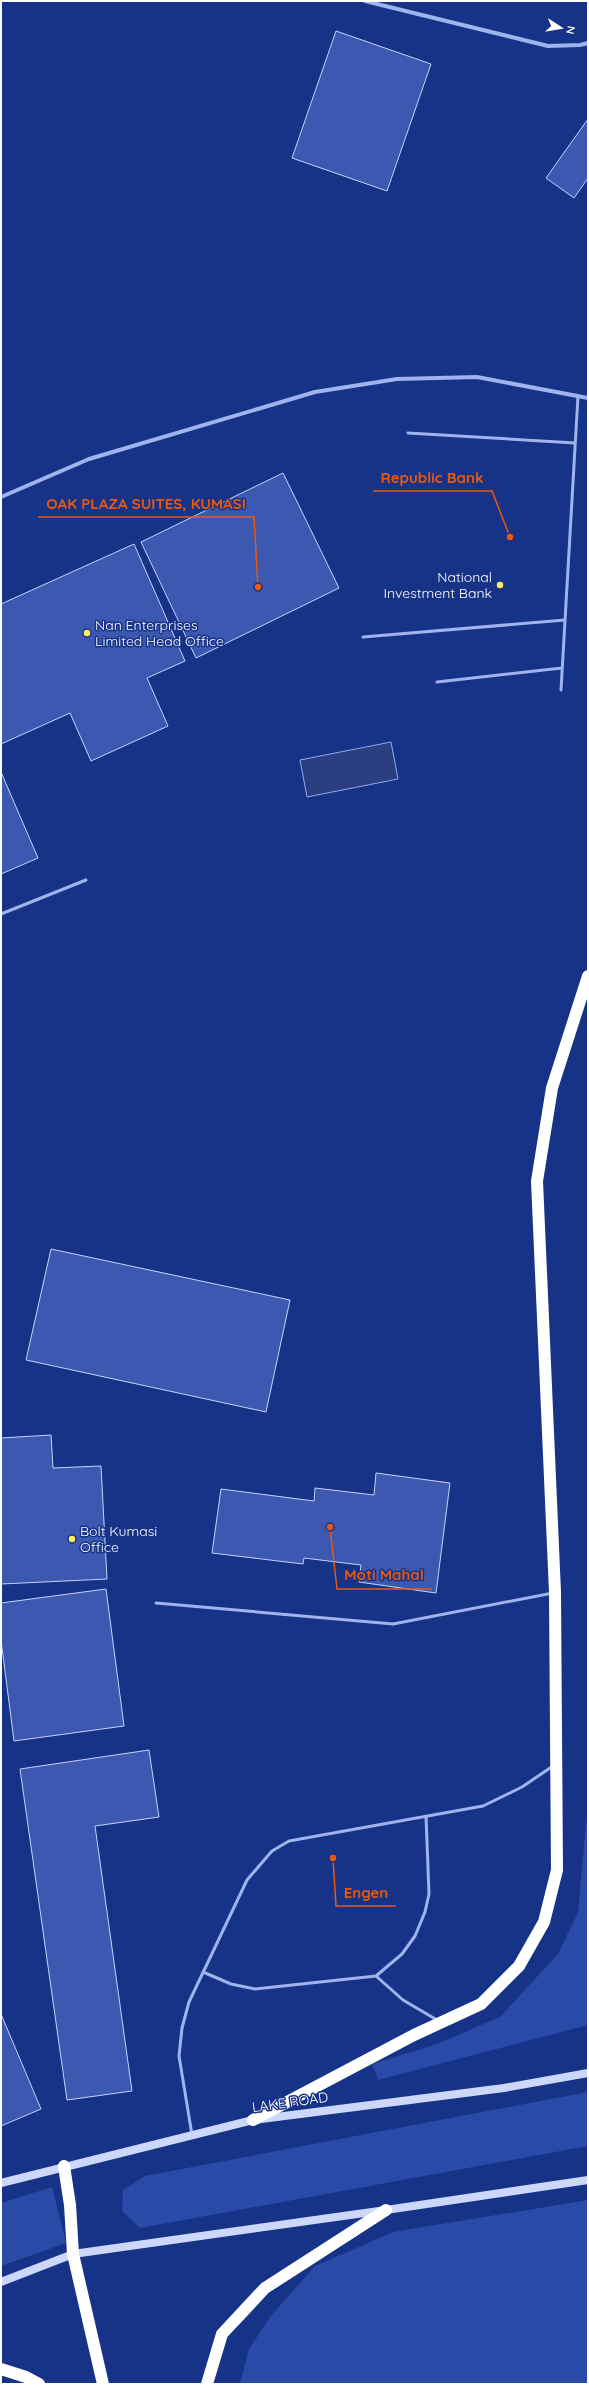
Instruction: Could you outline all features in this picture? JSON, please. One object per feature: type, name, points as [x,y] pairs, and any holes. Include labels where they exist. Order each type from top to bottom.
[{"type":"highway","points":[[253,2120],[441,2022],[480,2004],[520,1966],[544,1922],[556,1870],[555,1592],[537,1181],[552,1088],[588,976]]},
{"type":"highway","points":[[64,2166],[70,2205],[74,2254],[104,2384]]},
{"type":"highway","points":[[206,2384],[222,2334],[265,2288],[386,2210]]},
{"type":"highway","points":[[1,2369],[26,2376],[39,2384]]},
{"type":"main road","name":"LAKE ROAD","points":[[1,2183],[64,2166],[253,2120],[504,2088],[588,2074]]},
{"type":"main road","points":[[1,2282],[74,2254],[588,2180]]},
{"type":"street","points":[[365,1],[548,46],[580,45],[588,43]]},
{"type":"street","points":[[1,498],[88,459],[315,392],[397,379],[477,377],[588,398]]},
{"type":"lane","points":[[561,690],[578,396]]},
{"type":"lane","points":[[408,433],[575,443]]},
{"type":"lane","points":[[363,637],[565,620]]},
{"type":"lane","points":[[437,682],[562,668]]},
{"type":"lane","points":[[1,914],[86,880]]},
{"type":"lane","points":[[156,1603],[393,1624],[555,1592]]},
{"type":"lane","points":[[192,2135],[179,2056],[182,2028],[189,2002],[247,1880],[272,1851],[289,1841],[483,1806],[501,1799],[556,1764]]},
{"type":"lane","points":[[203,1972],[231,1984],[255,1989],[376,1976],[402,1954],[415,1936],[426,1912],[429,1894],[426,1816]]},
{"type":"lane","points":[[376,1976],[403,2000],[441,2022]]},
{"type":"shaded area","points":[[391,742],[398,779],[307,797],[300,760]]},
{"type":"shaded area","points":[[588,1821],[588,2025],[378,2080],[372,2064],[437,2044],[500,2017],[558,1954],[578,1912],[586,1822]]},
{"type":"shaded area","points":[[588,2092],[588,2146],[140,2228],[122,2211],[123,2190],[145,2176]]},
{"type":"shaded area","points":[[52,2187],[66,2243],[1,2266],[1,2203]]},
{"type":"shaded area","points":[[588,2200],[588,2384],[240,2384],[249,2349],[270,2317],[315,2266],[393,2232]]},
{"type":"building","points":[[336,31],[431,64],[387,191],[292,158]]},
{"type":"building","points":[[588,119],[588,178],[574,198],[546,178]]},
{"type":"building","points":[[283,473],[339,588],[196,658],[141,542]]},
{"type":"building","name":"Nan Enterprises Limited Head Office","points":[[134,544],[185,661],[147,678],[168,726],[91,761],[70,713],[1,744],[1,604]]},
{"type":"building","points":[[1,772],[38,858],[1,874]]},
{"type":"building","points":[[51,1249],[290,1300],[266,1412],[26,1360]]},
{"type":"building","points":[[51,1435],[53,1468],[101,1466],[107,1579],[1,1584],[1,1438]]},
{"type":"building","points":[[376,1473],[450,1483],[436,1593],[359,1582],[361,1565],[304,1558],[303,1564],[212,1553],[221,1489],[314,1501],[315,1488],[374,1495]]},
{"type":"building","points":[[106,1589],[124,1726],[14,1741],[1,1640],[1,1603]]},
{"type":"building","points":[[149,1750],[159,1817],[95,1826],[132,2091],[67,2100],[20,1769]]},
{"type":"building","points":[[1,2014],[41,2109],[1,2126]]},
{"type":"place","name":"Republic Bank","points":[[510,537]]},
{"type":"place","name":"National Investment Bank","points":[[500,585]]},
{"type":"place","name":"OAK PLAZA SUITES, KUMASI","points":[[258,587]]},
{"type":"place","name":"Nan Enterprises Limited Head Office","points":[[87,633]]},
{"type":"place","name":"Moti Mahal","points":[[330,1527]]},
{"type":"place","name":"Bolt Kumasi Office","points":[[72,1539]]},
{"type":"place","name":"Engen","points":[[333,1858]]}]
